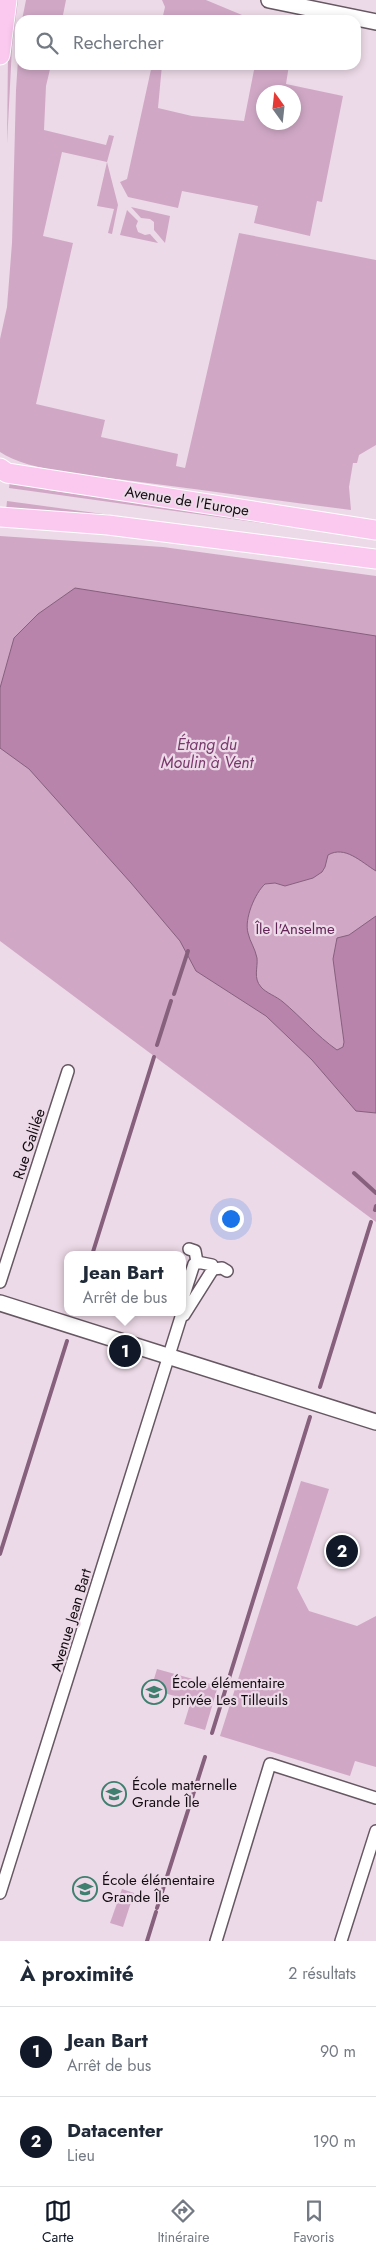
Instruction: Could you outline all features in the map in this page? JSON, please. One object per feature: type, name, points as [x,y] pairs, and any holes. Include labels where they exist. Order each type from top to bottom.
[{"type":"main road","points":[[0,55],[7,0]]},
{"type":"main road","name":"Avenue de l'Europe","points":[[0,468],[7,473],[376,530]]},
{"type":"main road","points":[[0,517],[108,525],[376,559]]},
{"type":"street","points":[[268,0],[342,15]]},
{"type":"street","points":[[361,19],[376,22]]},
{"type":"street","name":"Rue Galilée","points":[[0,1282],[68,1071]]},
{"type":"street","points":[[189,1249],[194,1251],[197,1262]]},
{"type":"street","points":[[197,1262],[212,1265],[213,1269]]},
{"type":"street","points":[[186,1289],[194,1264],[197,1262]]},
{"type":"street","points":[[213,1269],[222,1268],[227,1271]]},
{"type":"street","points":[[186,1312],[213,1269]]},
{"type":"street","points":[[0,1303],[376,1422]]},
{"type":"street","name":"Avenue Jean Bart","points":[[0,1893],[180,1316]]},
{"type":"street","points":[[216,1941],[270,1764],[376,1798]]},
{"type":"street","points":[[342,1941],[376,1831]]},
{"type":"green space","points":[[16,0],[18,0],[12,47],[7,144],[8,52]]},
{"type":"green space","points":[[26,0],[66,0],[63,15],[23,15]]},
{"type":"green space","points":[[162,0],[206,0],[242,15],[163,15],[165,7]]},
{"type":"green space","points":[[17,70],[50,70],[46,86],[44,130],[106,145],[109,135],[114,136],[107,162],[62,152],[43,236],[73,243],[36,404],[105,420],[101,437],[178,454],[176,466],[185,468],[239,233],[376,260],[376,445],[359,455],[357,463],[353,463],[349,487],[351,510],[67,473],[13,459],[0,452],[0,339],[7,307],[12,243]]},
{"type":"green space","points":[[151,70],[162,70],[158,108],[192,116],[244,121],[254,70],[288,70],[286,84],[291,85],[256,85],[256,130],[301,130],[301,87],[343,96],[322,202],[317,201],[310,236],[254,223],[258,206],[182,191],[178,208],[128,197],[120,182],[127,179]]},
{"type":"green space","points":[[107,162],[118,205],[112,234],[108,233],[114,209],[97,206]]},
{"type":"green space","points":[[131,207],[170,216],[165,243],[154,230],[154,222],[150,219],[141,218]]},
{"type":"green space","points":[[127,210],[138,221],[136,226],[138,232],[145,235],[150,234],[158,243],[120,235]]},
{"type":"green space","points":[[10,480],[48,490],[376,536],[376,539],[9,488]]},
{"type":"green space","points":[[7,501],[376,551],[6,511]]},
{"type":"green space","name":"Île l'Anselme","points":[[0,536],[163,547],[376,576],[376,1222],[0,941]]},
{"type":"green space","points":[[301,1481],[329,1489],[297,1588],[309,1611],[357,1626],[376,1616],[376,1767],[355,1761],[350,1776],[220,1736]]},
{"type":"green space","points":[[157,1669],[218,1686],[205,1730],[184,1724],[191,1701],[151,1689]]},
{"type":"green space","points":[[122,1889],[134,1893],[123,1927],[110,1923]]},
{"type":"water","name":"Étang du Moulin à Vent","points":[[75,588],[376,636],[376,871],[347,853],[334,852],[328,855],[322,872],[313,878],[285,886],[275,883],[265,884],[251,907],[247,927],[257,958],[256,977],[261,987],[283,1002],[337,1050],[343,1047],[344,1042],[333,959],[337,938],[349,935],[376,916],[376,1113],[356,1111],[312,1060],[266,1016],[196,971],[180,941],[131,883],[29,769],[0,748],[0,688],[14,638],[38,614]]},
{"type":"waterway","points":[[174,994],[188,951]]},
{"type":"waterway","points":[[157,1045],[171,1001]]},
{"type":"waterway","points":[[93,1251],[154,1057]]},
{"type":"waterway","points":[[354,1173],[376,1193]]},
{"type":"waterway","points":[[375,1210],[376,1206]]},
{"type":"waterway","points":[[320,1387],[371,1222]]},
{"type":"waterway","points":[[0,1554],[67,1341]]},
{"type":"waterway","points":[[212,1733],[310,1417]]},
{"type":"waterway","points":[[157,1908],[205,1757]]},
{"type":"waterway","points":[[147,1941],[156,1912]]},
{"type":"place","name":"Jean Bart","points":[[125,1351]]},
{"type":"place","name":"Datacenter","points":[[342,1551]]},
{"type":"place","name":"École élémentaire privée Les Tilleuils","points":[[154,1692]]},
{"type":"place","name":"École maternelle Grande Île","points":[[114,1794]]},
{"type":"place","name":"École élémentaire Grande Île","points":[[85,1889]]}]
